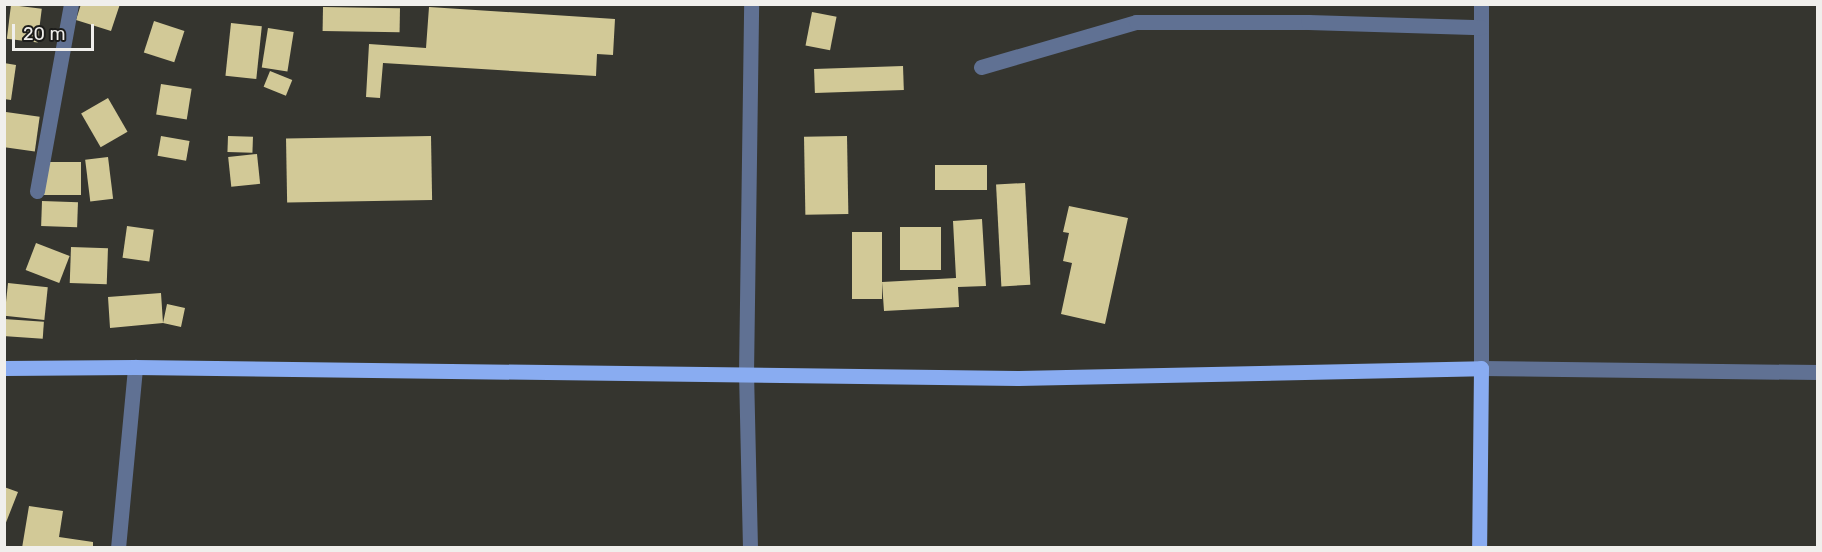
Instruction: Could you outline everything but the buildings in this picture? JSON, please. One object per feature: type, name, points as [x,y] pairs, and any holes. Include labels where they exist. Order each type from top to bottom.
[{"type":"main road","points":[[4,368],[135,367],[1018,378],[1481,368],[1479,548]]},
{"type":"street","points":[[37,191],[71,4]]},
{"type":"street","points":[[750,548],[746,374],[751,4]]},
{"type":"street","points":[[1481,4],[1481,368],[1818,372]]},
{"type":"street","points":[[981,67],[1136,22],[1308,22],[1481,27]]},
{"type":"street","points":[[118,548],[135,367]]}]
